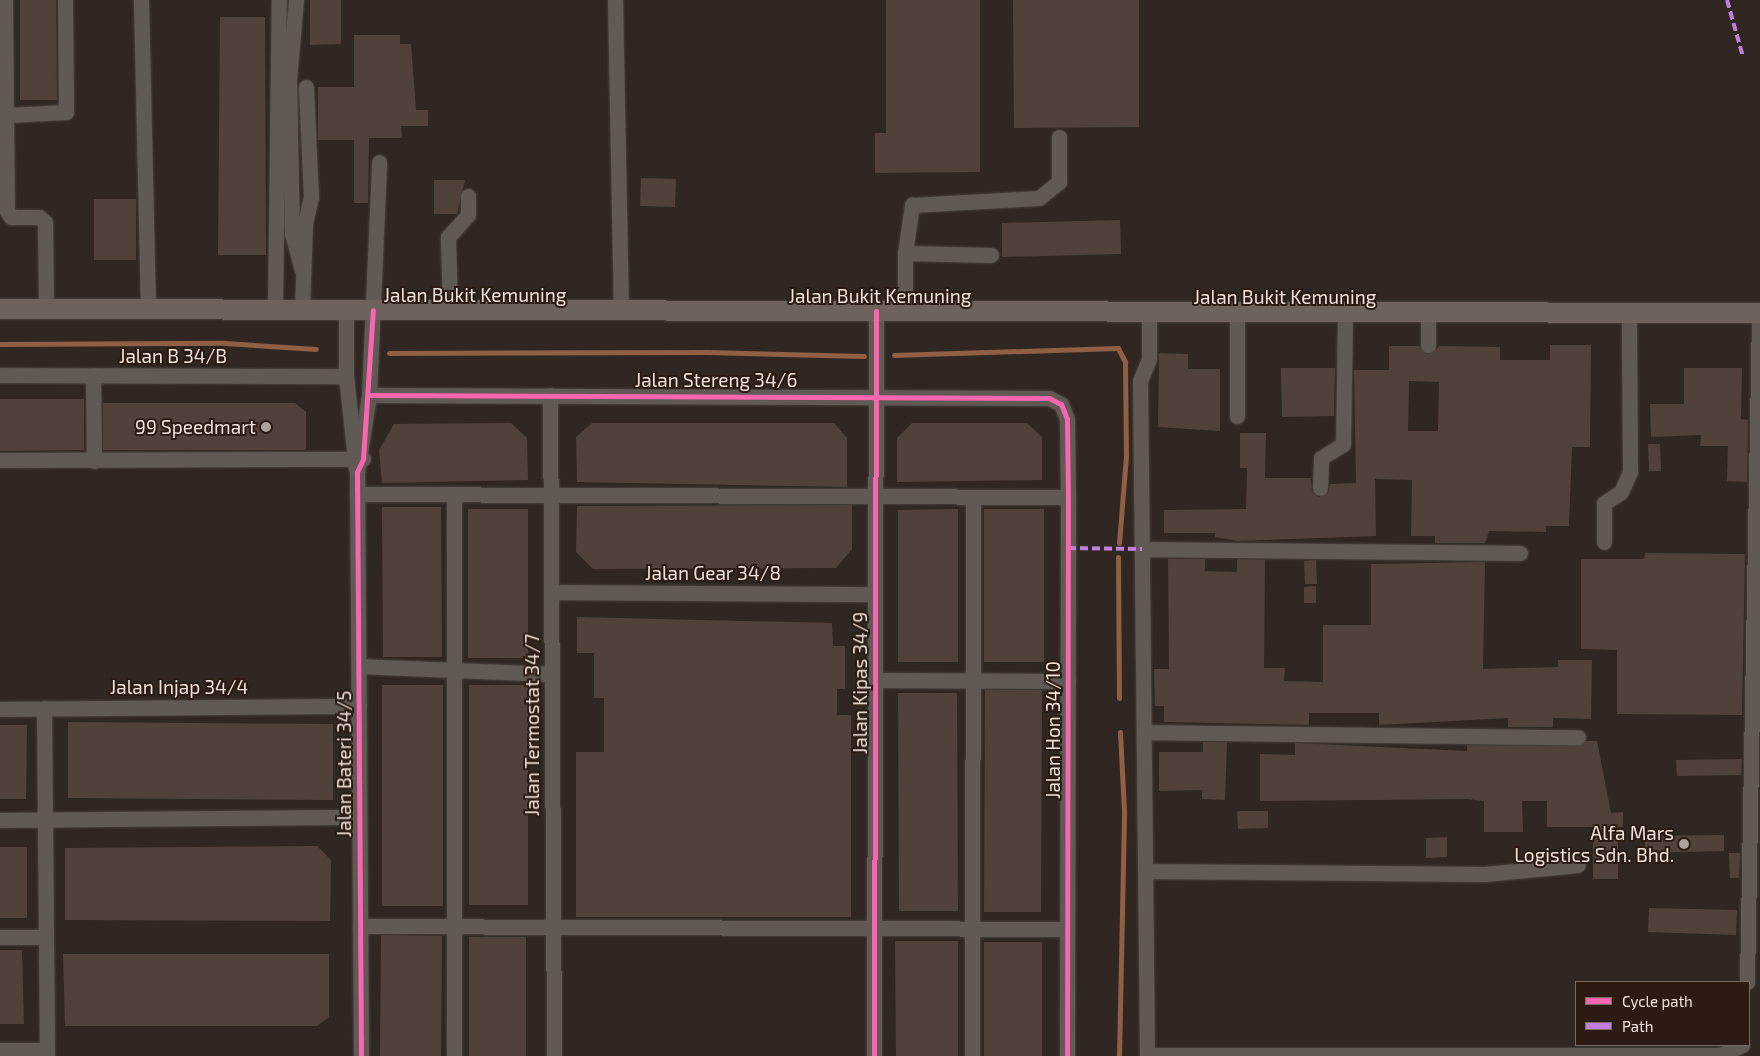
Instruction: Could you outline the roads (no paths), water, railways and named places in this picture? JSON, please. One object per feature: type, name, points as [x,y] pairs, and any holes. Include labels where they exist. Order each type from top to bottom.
[{"type":"main road","name":"Jalan Bukit Kemuning","points":[[0,309],[1759,313]]},
{"type":"street","points":[[5,0],[7,210],[11,217],[40,217],[45,222],[46,309]]},
{"type":"street","points":[[7,115],[66,112],[65,0]]},
{"type":"street","points":[[141,0],[148,310]]},
{"type":"street","points":[[275,310],[278,0]]},
{"type":"street","points":[[296,0],[289,80],[292,233],[302,270]]},
{"type":"street","points":[[615,0],[621,310]]},
{"type":"street","points":[[302,310],[302,270],[311,198],[306,87]]},
{"type":"street","points":[[904,311],[904,253],[912,205],[1039,198],[1059,182],[1059,137]]},
{"type":"street","points":[[357,463],[369,395],[379,162]]},
{"type":"street","points":[[450,310],[448,237],[468,215],[468,196]]},
{"type":"street","points":[[904,253],[991,255]]},
{"type":"street","points":[[346,310],[346,376],[357,463]]},
{"type":"street","name":"Jalan Kipas 34/9","points":[[874,1056],[876,311]]},
{"type":"street","points":[[1149,311],[1149,359],[1140,381],[1147,1055],[1720,1055],[1740,1046]]},
{"type":"street","points":[[1237,416],[1238,312]]},
{"type":"street","points":[[1320,488],[1321,458],[1343,444],[1345,312]]},
{"type":"street","points":[[1428,312],[1428,345]]},
{"type":"street","points":[[1604,542],[1604,503],[1621,492],[1630,472],[1629,312]]},
{"type":"street","points":[[1747,981],[1759,313]]},
{"type":"street","name":"Jalan B 34/B","points":[[0,375],[346,376]]},
{"type":"street","points":[[93,375],[94,461]]},
{"type":"street","name":"Jalan Stereng 34/6","points":[[369,395],[550,394],[1048,398],[1061,404]]},
{"type":"street","name":"Jalan Termostat 34/7","points":[[550,394],[554,1056]]},
{"type":"street","name":"Jalan Hon 34/10","points":[[1061,404],[1067,419],[1068,497],[1067,1056]]},
{"type":"street","points":[[0,460],[357,463]]},
{"type":"street","name":"Jalan Bateri 34/5","points":[[357,463],[361,1056]]},
{"type":"street","points":[[358,494],[1068,497]]},
{"type":"street","points":[[454,495],[454,1056]]},
{"type":"street","points":[[972,1056],[973,497]]},
{"type":"street","points":[[1142,549],[1520,553]]},
{"type":"street","name":"Jalan Gear 34/8","points":[[551,592],[875,594]]},
{"type":"street","points":[[358,666],[552,674]]},
{"type":"street","points":[[875,680],[1068,680]]},
{"type":"street","name":"Jalan Injap 34/4","points":[[0,709],[358,706]]},
{"type":"street","points":[[0,1050],[47,1053],[44,708]]},
{"type":"street","points":[[1144,732],[1578,737]]},
{"type":"street","points":[[0,820],[359,817]]},
{"type":"street","points":[[1145,871],[1485,874],[1578,865]]},
{"type":"street","points":[[360,926],[1067,928]]},
{"type":"street","points":[[0,937],[46,937]]},
{"type":"waterway","points":[[0,344],[225,343],[316,349]]},
{"type":"waterway","points":[[894,355],[1118,348],[1125,362],[1126,456],[1119,543]]},
{"type":"waterway","points":[[389,353],[707,352],[864,356]]},
{"type":"waterway","points":[[1118,557],[1119,698]]},
{"type":"waterway","points":[[1119,1056],[1124,811],[1120,732]]},
{"type":"place","name":"99 Speedmart","points":[[266,427]]},
{"type":"place","name":"Alfa Mars Logistics Sdn. Bhd.","points":[[1684,844]]}]
